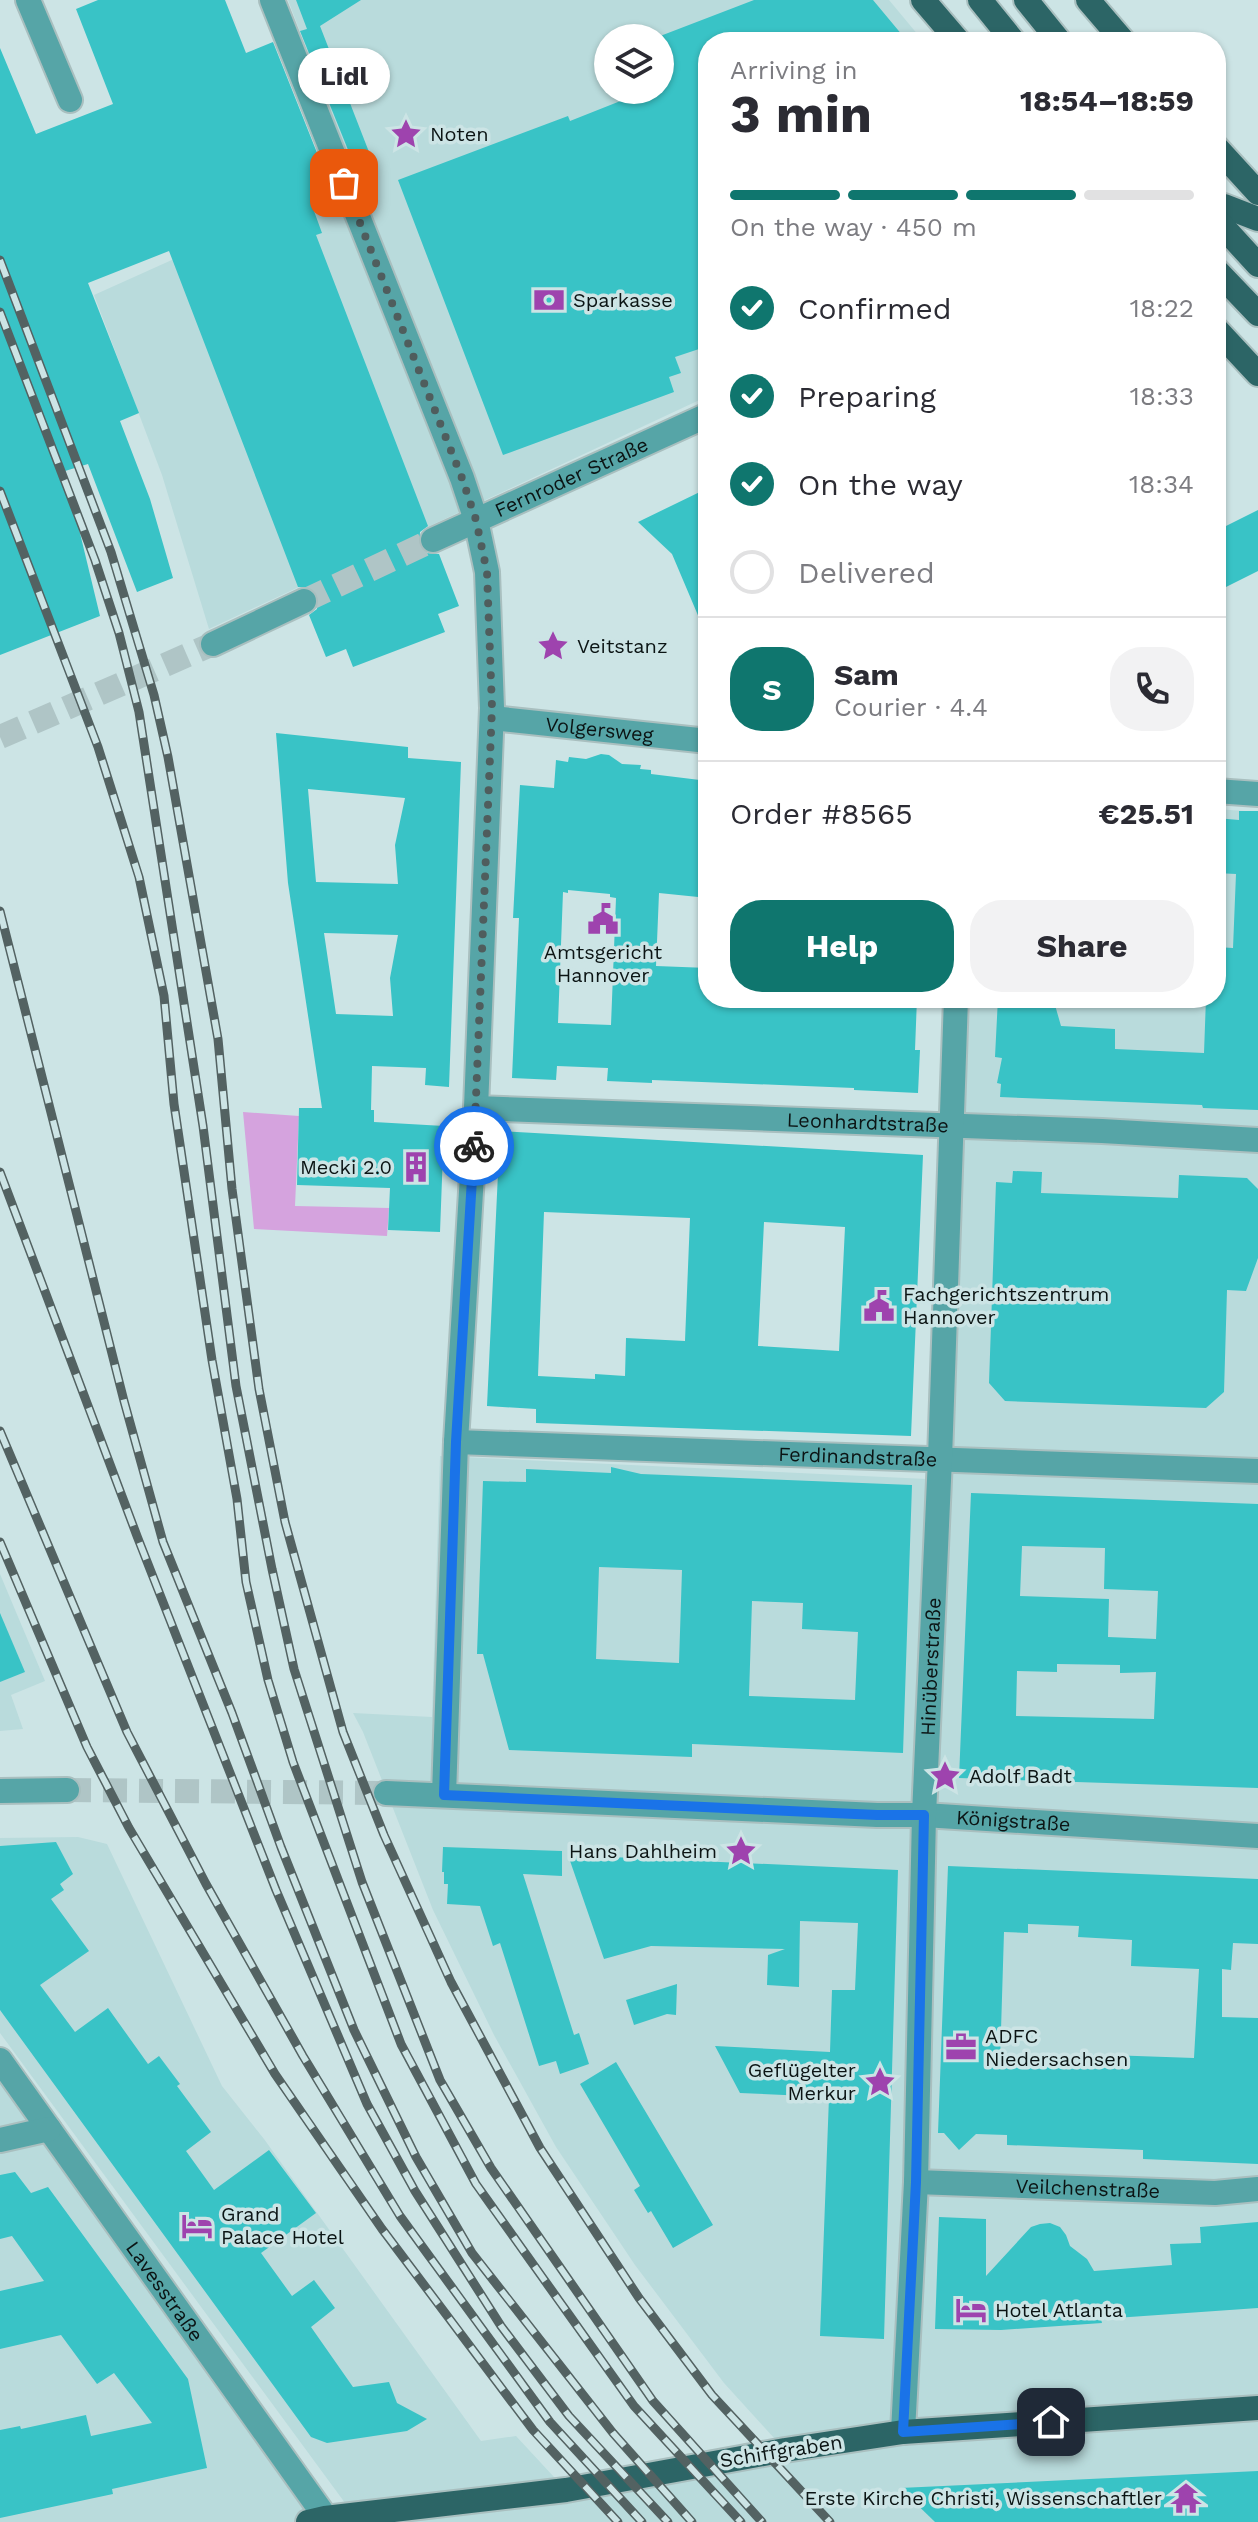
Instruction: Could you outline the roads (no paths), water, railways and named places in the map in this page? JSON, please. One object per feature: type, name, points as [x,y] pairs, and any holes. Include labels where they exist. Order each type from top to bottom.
[{"type":"main road","points":[[923,0],[950,32]]},
{"type":"main road","points":[[980,0],[1006,32]]},
{"type":"main road","points":[[1026,0],[1052,32]]},
{"type":"main road","points":[[1088,0],[1115,32]]},
{"type":"main road","points":[[1226,158],[1258,193]]},
{"type":"main road","points":[[1226,207],[1258,219]]},
{"type":"main road","points":[[1226,230],[1258,265]]},
{"type":"main road","points":[[1226,280],[1258,314]]},
{"type":"main road","points":[[1226,340],[1258,374]]},
{"type":"main road","name":"Schiffgraben","points":[[321,2521],[566,2490],[903,2432],[1258,2408]]},
{"type":"street","points":[[28,0],[70,100]]},
{"type":"street","points":[[272,0],[462,478],[476,520],[487,572],[492,718],[476,1108],[456,1442],[444,1795]]},
{"type":"street","name":"Fernroder Straße","points":[[433,540],[698,420]]},
{"type":"street","points":[[213,644],[304,601]]},
{"type":"street","name":"Volgersweg","points":[[492,718],[698,740]]},
{"type":"street","points":[[1226,792],[1258,794]]},
{"type":"street","name":"Hinüberstraße","points":[[903,2432],[916,2182],[924,1815],[956,1008]]},
{"type":"street","name":"Leonhardtstraße","points":[[476,1108],[1102,1131],[1258,1140]]},
{"type":"street","name":"Ferdinandstraße","points":[[456,1442],[1258,1471]]},
{"type":"street","points":[[0,1791],[67,1790]]},
{"type":"street","name":"Königstraße","points":[[386,1793],[924,1815],[1258,1836]]},
{"type":"street","name":"Lavesstraße","points":[[0,2060],[321,2521]]},
{"type":"street","points":[[0,2140],[49,2129]]},
{"type":"street","name":"Veilchenstraße","points":[[916,2182],[1215,2193],[1258,2189]]},
{"type":"tunnel","points":[[304,601],[433,540]]},
{"type":"tunnel","points":[[0,737],[213,644]]},
{"type":"tunnel","points":[[67,1790],[386,1793]]},
{"type":"railway","points":[[0,260],[111,552],[154,695],[168,757],[218,1039],[232,1189],[259,1389],[285,1522],[343,1732],[384,1835],[451,1982],[540,2148],[639,2298],[712,2395],[830,2522]]},
{"type":"railway","points":[[0,312],[95,560],[119,633],[139,712],[203,1126],[236,1386],[294,1669],[362,1882],[440,2080],[491,2168],[653,2401],[762,2522]]},
{"type":"railway","points":[[0,491],[98,747],[139,877],[164,996],[174,1104],[212,1360],[237,1499],[246,1582],[268,1680],[293,1762],[401,2044],[476,2184],[634,2406],[741,2522]]},
{"type":"railway","points":[[0,911],[124,1401],[163,1542],[354,2030],[416,2157],[472,2253],[613,2433],[692,2522]]},
{"type":"railway","points":[[0,1172],[137,1536],[276,1890],[367,2104],[415,2191],[501,2326],[569,2416],[668,2522]]},
{"type":"railway","points":[[0,1431],[127,1732],[206,1884],[303,2056],[400,2216],[550,2422],[642,2522]]},
{"type":"railway","points":[[0,1542],[87,1747],[129,1828],[275,2074],[382,2229],[533,2430],[618,2522]]},
{"type":"place","name":"Noten","points":[[406,134]]},
{"type":"place","name":"Lidl","points":[[344,183]]},
{"type":"place","name":"Sparkasse","points":[[549,300]]},
{"type":"place","name":"Veitstanz","points":[[553,646]]},
{"type":"place","name":"Amtsgericht Hannover","points":[[603,919]]},
{"type":"place","name":"Mecki 2.0","points":[[416,1167]]},
{"type":"place","name":"Fachgerichtszentrum Hannover","points":[[879,1306]]},
{"type":"place","name":"Adolf Badt","points":[[945,1776]]},
{"type":"place","name":"Hans Dahlheim","points":[[741,1851]]},
{"type":"place","name":"ADFC Niedersachsen","points":[[961,2047]]},
{"type":"place","name":"Geflügelter Merkur","points":[[880,2082]]},
{"type":"place","name":"Grand Palace Hotel","points":[[197,2226]]},
{"type":"place","name":"Hotel Atlanta","points":[[971,2310]]},
{"type":"place","name":"Erste Kirche Christi, Wissenschaftler","points":[[1186,2498]]}]
